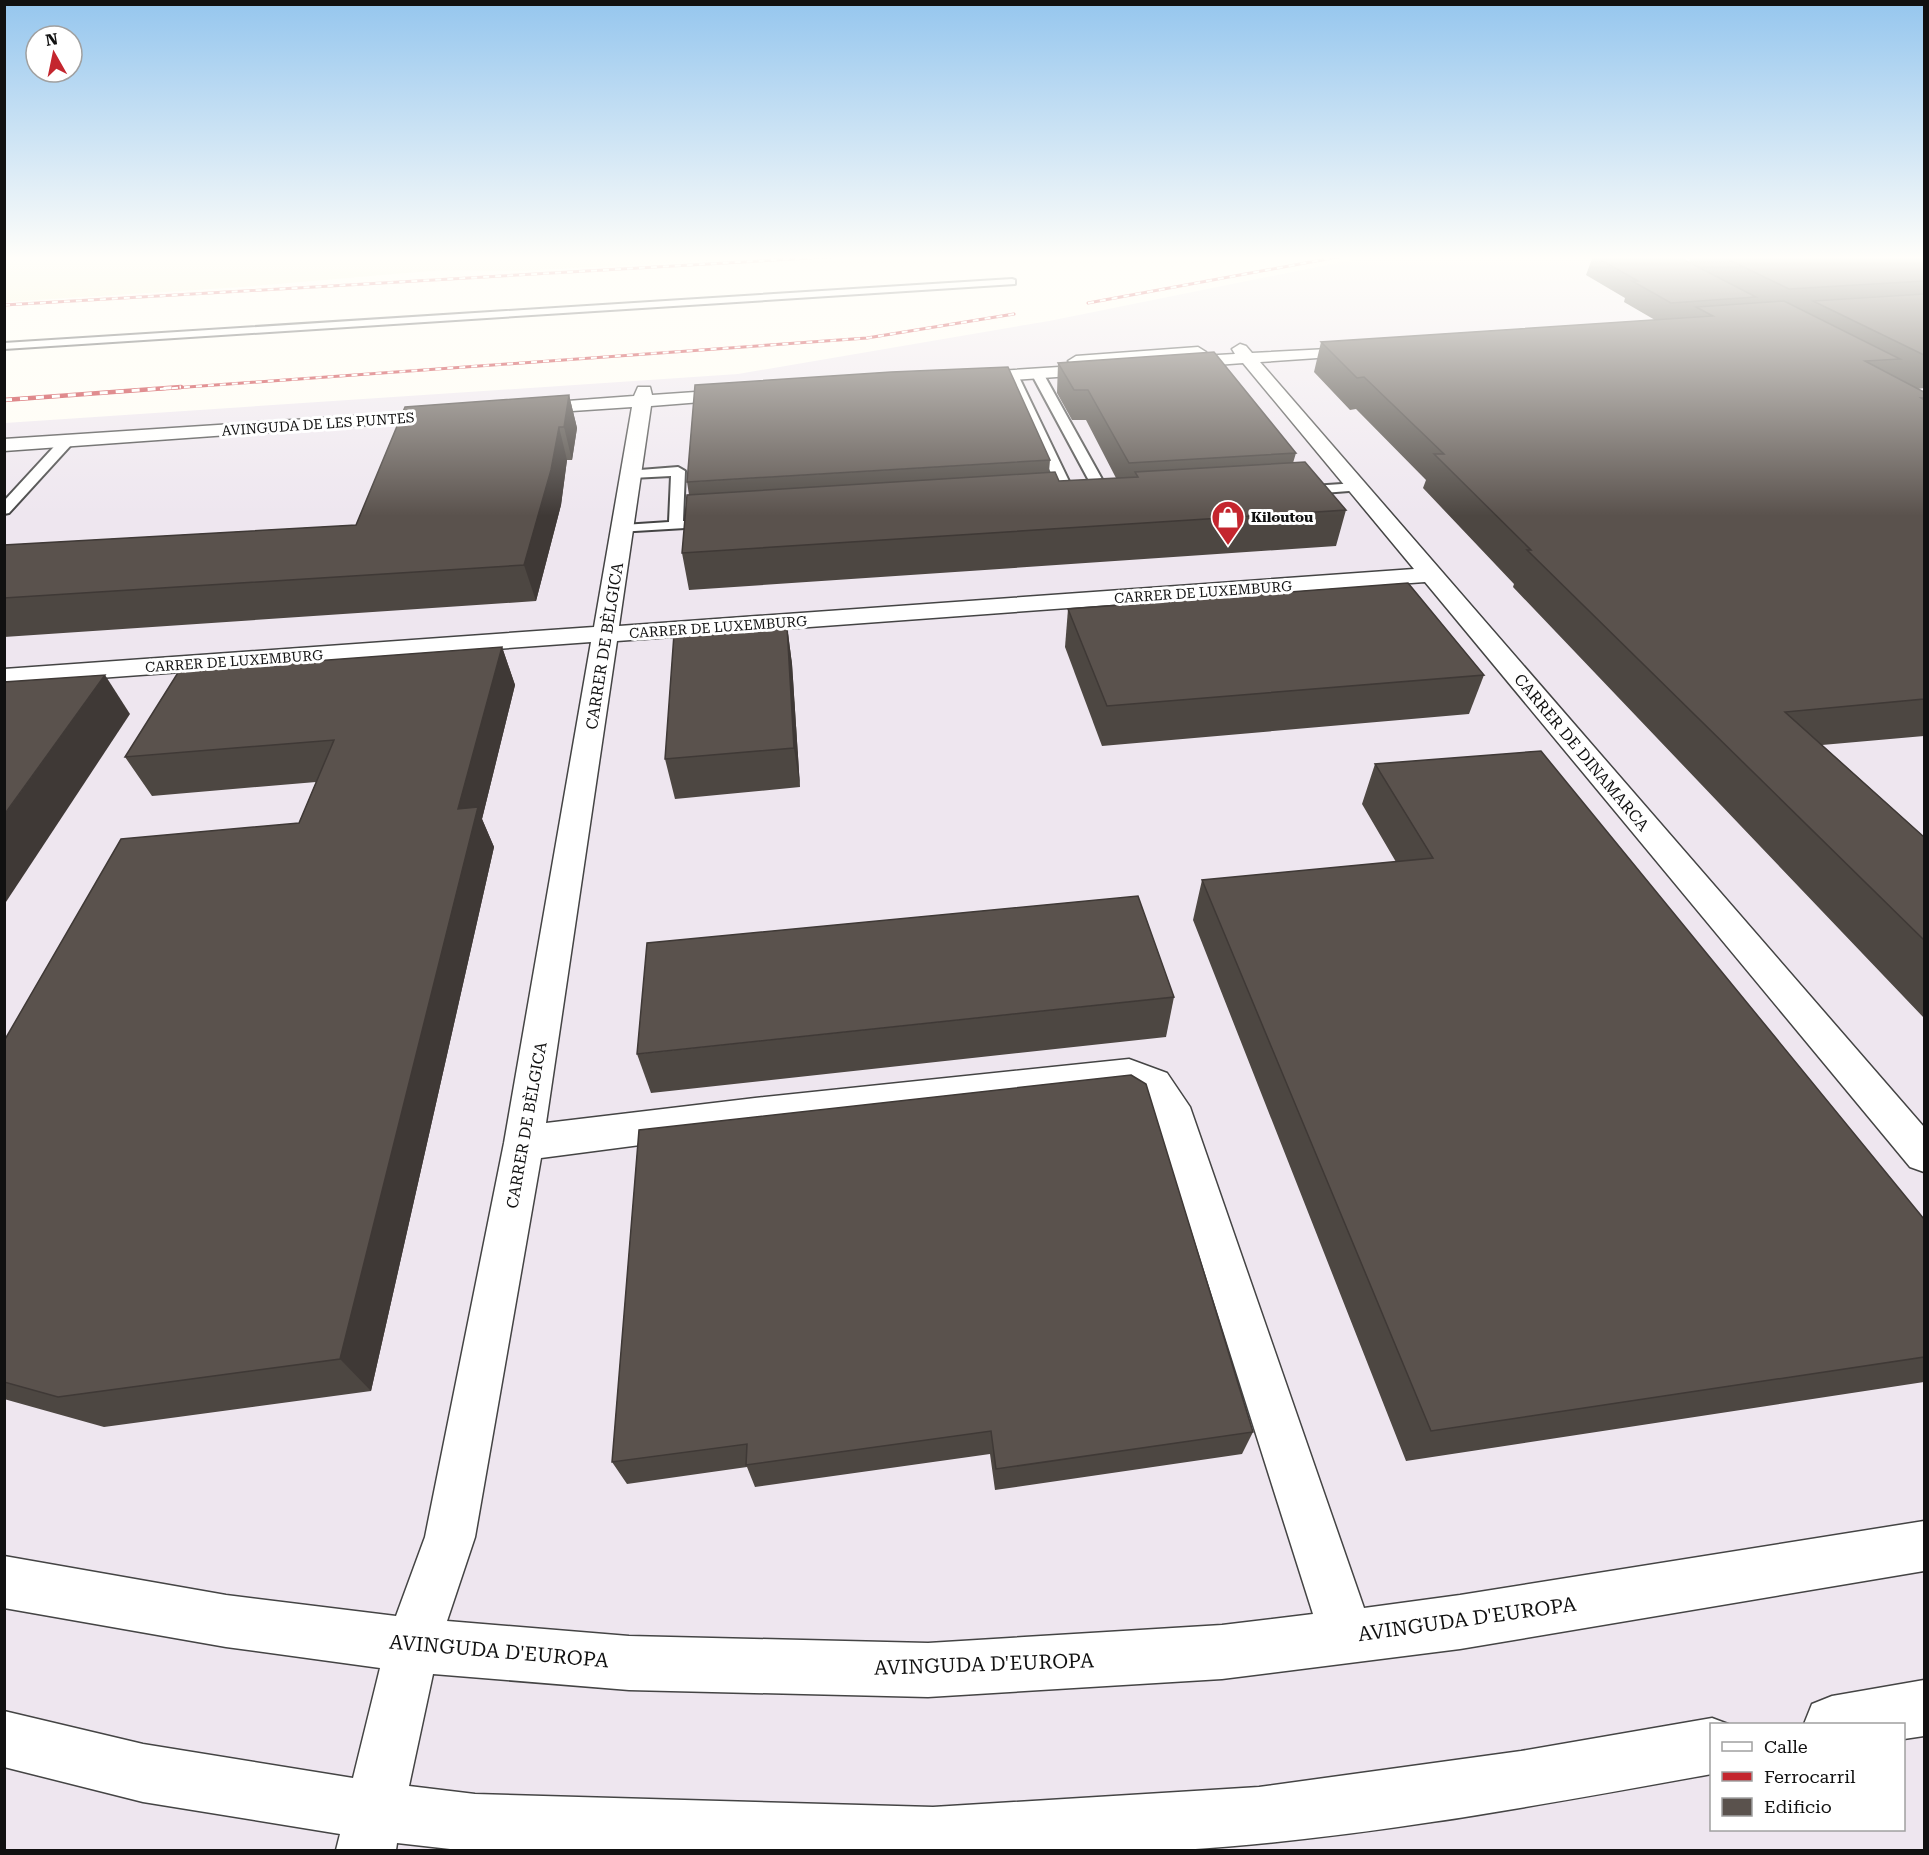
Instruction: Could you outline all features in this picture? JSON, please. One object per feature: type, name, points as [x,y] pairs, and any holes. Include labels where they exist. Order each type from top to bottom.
[{"type":"street","points":[[1244,354],[1012,375],[954,374],[1244,354],[1378,345]]},
{"type":"street","name":"CARRER DE DINAMARCA","points":[[1244,354],[1924,1155]]},
{"type":"street","points":[[514,405],[751,388]]},
{"type":"street","name":"CARRER DE BÈLGICA","points":[[370,1831],[412,1645],[450,1537],[524,1143],[644,396]]},
{"type":"street","name":"AVINGUDA DE LES PUNTES","points":[[4,435],[461,409],[4,445]]},
{"type":"street","name":"CARRER DE LUXEMBURG","points":[[4,677],[1432,575]]},
{"type":"street","points":[[524,1143],[755,1114],[1128,1074],[1154,1084],[1171,1107],[1347,1637]]},
{"type":"street","name":"AVINGUDA D'EUROPA","points":[[4,1582],[226,1622],[412,1645],[629,1662],[928,1670],[1222,1652],[1347,1637],[1461,1622],[1924,1546]]},
{"type":"street","points":[[1843,1723],[1924,1708]]},
{"type":"street","points":[[4,1739],[370,1831],[472,1837],[933,1837],[1259,1816],[1521,1780],[1710,1746]]},
{"type":"lane","points":[[4,346],[58,343]]},
{"type":"lane","points":[[1036,373],[1108,503],[1120,502]]},
{"type":"lane","points":[[1012,375],[1014,392],[1071,500],[1047,502]]},
{"type":"lane","points":[[4,510],[67,441]]},
{"type":"lane","points":[[632,474],[678,471],[676,526]]},
{"type":"lane","points":[[1286,492],[1357,488]]},
{"type":"lane","points":[[623,529],[724,523]]},
{"type":"shaded area","points":[[922,343],[1924,343],[1924,1850],[5,1850],[5,423],[738,374]]},
{"type":"building","points":[[1322,343],[1867,343],[1900,359],[1865,361],[1924,392],[1924,398],[1921,398],[1924,400],[1924,699],[1785,712],[1924,837],[1924,940],[1527,550],[1531,550],[1434,454],[1444,454],[1364,377],[1357,378]]},
{"type":"building","points":[[1898,343],[1924,343],[1924,355]]},
{"type":"building","points":[[1214,352],[1296,453],[1129,463],[1088,390],[1074,390],[1058,363]]},
{"type":"building","points":[[1008,367],[1050,460],[687,482],[695,385]]},
{"type":"building","points":[[569,395],[564,427],[559,427],[551,470],[524,565],[4,598],[4,545],[356,525],[405,407]]},
{"type":"building","points":[[1305,462],[1346,510],[682,553],[687,495],[1055,472],[1059,481],[1138,477],[1135,472]]},
{"type":"building","points":[[1408,583],[1484,675],[1107,706],[1068,609]]},
{"type":"building","points":[[787,626],[794,748],[665,759],[674,634]]},
{"type":"building","points":[[502,647],[458,809],[478,807],[340,1359],[58,1397],[4,1382],[4,1041],[121,839],[299,823],[334,740],[125,757],[179,671]]},
{"type":"building","points":[[105,675],[4,815],[4,682]]},
{"type":"building","points":[[1541,751],[1924,1219],[1924,1357],[1431,1431],[1202,880],[1433,858],[1375,764]]},
{"type":"building","points":[[1138,896],[1174,997],[637,1054],[647,943]]},
{"type":"building","points":[[1131,1075],[1146,1084],[1253,1432],[996,1469],[991,1431],[746,1465],[747,1444],[612,1462],[639,1130]]},
{"type":"railway","points":[[160,389],[804,343]]},
{"type":"railway","points":[[4,400],[181,387]]},
{"type":"place","name":"Kiloutou","points":[[1228,546]]}]
